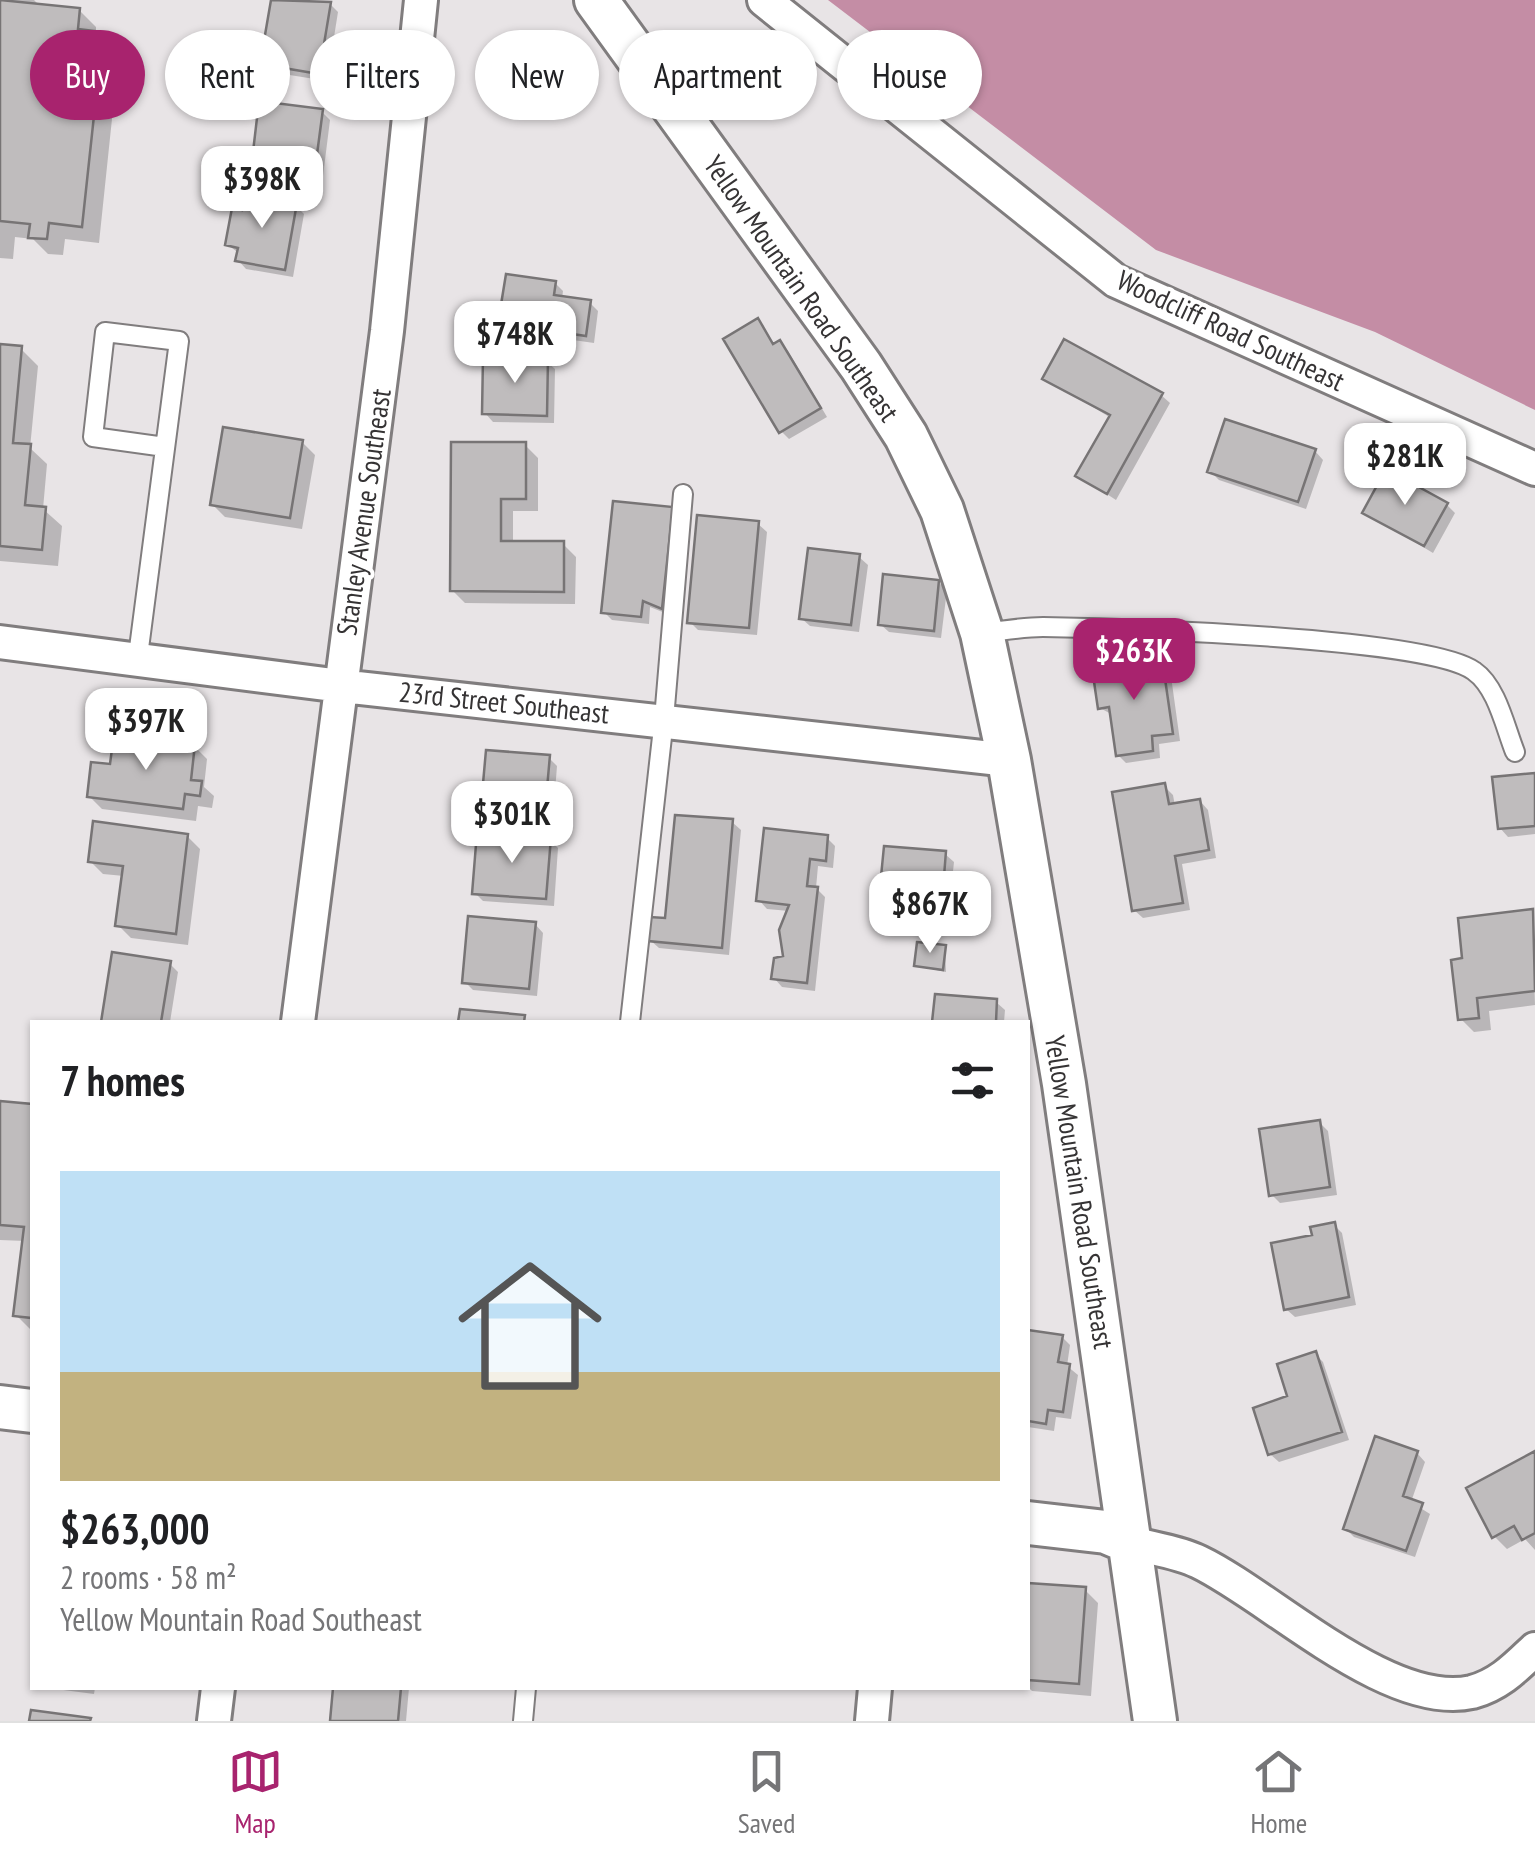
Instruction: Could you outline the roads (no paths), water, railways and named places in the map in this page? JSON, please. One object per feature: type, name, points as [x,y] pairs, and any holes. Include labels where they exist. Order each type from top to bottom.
[{"type":"street","name":"Stanley Avenue Southeast","points":[[298,1020],[387,332],[422,0]]},
{"type":"street","name":"Yellow Mountain Road Southeast","points":[[596,0],[861,366],[906,436],[942,510],[982,633],[1009,760],[1067,1103],[1155,1721]]},
{"type":"street","name":"Woodcliff Road Southeast","points":[[764,0],[1116,281],[1535,469]]},
{"type":"street","name":"23rd Street Southeast","points":[[0,642],[138,656],[341,686],[1009,760]]},
{"type":"street","points":[[0,1407],[30,1411]]},
{"type":"street","points":[[1030,1522],[1106,1532],[1196,1561],[1304,1632],[1380,1672],[1475,1706],[1535,1649]]},
{"type":"street","points":[[214,1721],[218,1690]]},
{"type":"street","points":[[872,1721],[875,1690]]},
{"type":"lane","points":[[138,656],[166,447],[178,341],[105,332],[94,437],[166,447]]},
{"type":"lane","points":[[630,1020],[664,719],[683,494]]},
{"type":"lane","points":[[982,633],[1038,627],[1148,632],[1366,646],[1452,658],[1478,672],[1490,688],[1515,752]]},
{"type":"lane","points":[[523,1721],[526,1690]]}]
